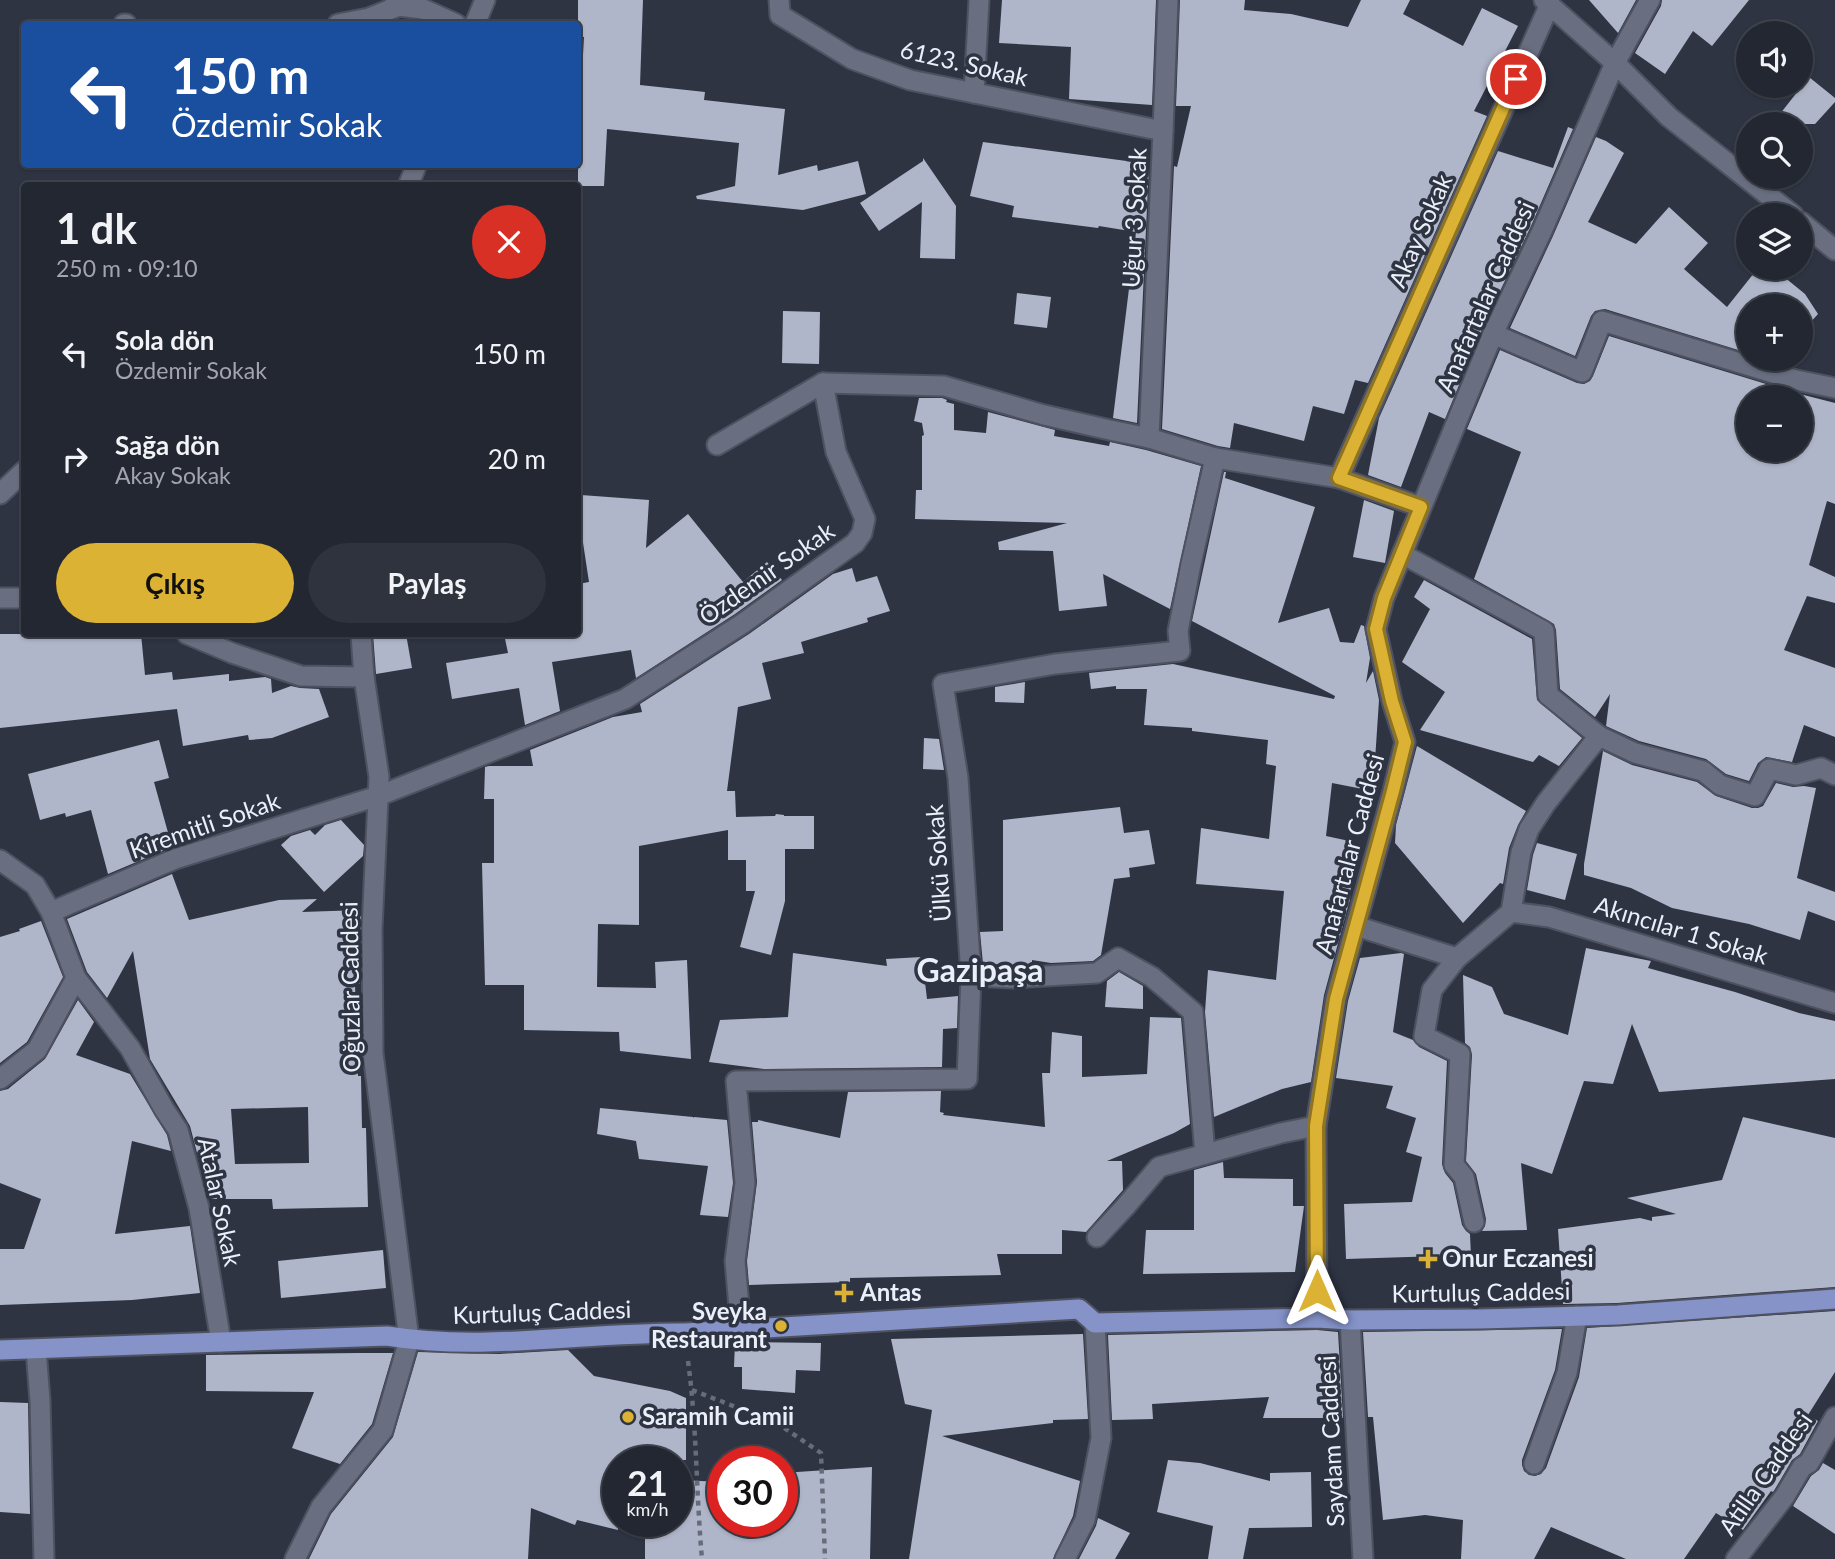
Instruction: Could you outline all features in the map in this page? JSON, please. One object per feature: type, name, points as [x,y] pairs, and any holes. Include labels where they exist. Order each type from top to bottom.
[{"type":"main road","name":"Kurtuluş Caddesi","points":[[0,1350],[387,1336],[409,1340],[487,1342],[741,1330],[1079,1309],[1095,1323],[1317,1318],[1350,1320],[1618,1315],[1835,1299]]},
{"type":"street","points":[[476,21],[485,0]]},
{"type":"street","name":"6123. Sokak","points":[[779,0],[780,15],[852,59],[909,80],[1164,131]]},
{"type":"street","points":[[974,93],[979,0]]},
{"type":"street","name":"Uğur 3 Sokak","points":[[1149,438],[1168,0]]},
{"type":"street","name":"Anafartalar Caddesi","points":[[1317,1318],[1316,1126],[1336,999],[1405,742],[1392,701],[1376,629],[1384,598],[1493,334],[1542,231],[1615,63],[1650,0]]},
{"type":"street","points":[[1547,2],[1615,63],[1669,117],[1778,203]]},
{"type":"street","name":"Akay Sokak","points":[[1339,478],[1547,2]]},
{"type":"street","points":[[357,21],[369,19],[397,3],[423,9],[449,21]]},
{"type":"street","points":[[1813,232],[1835,250]]},
{"type":"street","points":[[1493,334],[1582,372],[1602,321],[1796,380],[1835,388]]},
{"type":"street","points":[[717,445],[823,383],[944,386],[1044,415],[1149,438],[1215,458],[1339,478],[1421,507]]},
{"type":"street","name":"Özdemir Sokak","points":[[378,796],[625,699],[742,624],[855,542],[862,533],[865,519],[836,452],[823,383]]},
{"type":"street","name":"Ülkü Sokak","points":[[741,1330],[735,1261],[745,1183],[736,1081],[967,1079],[971,976],[958,778],[943,684],[1055,664],[1180,651],[1178,631],[1215,458]]},
{"type":"street","points":[[0,494],[21,474]]},
{"type":"street","points":[[1402,554],[1544,631],[1548,695],[1598,736],[1635,753],[1703,771],[1720,785],[1755,796],[1769,769],[1796,775],[1821,768],[1835,775]]},
{"type":"street","points":[[0,598],[21,597]]},
{"type":"street","points":[[194,637],[301,676],[364,677]]},
{"type":"street","name":"Oğuzlar Caddesi","points":[[361,637],[364,677],[379,777],[372,929],[373,1053],[409,1340]]},
{"type":"street","points":[[1475,1222],[1464,1177],[1454,1165],[1461,1054],[1424,1036],[1432,990],[1457,958],[1511,912],[1521,852],[1530,829],[1546,803],[1598,736]]},
{"type":"street","name":"Kiremitli Sokak","points":[[51,912],[175,859],[378,796]]},
{"type":"street","name":"Atalar Sokak","points":[[0,859],[35,885],[51,912],[76,978],[130,1048],[178,1130],[199,1208],[221,1342]]},
{"type":"street","name":"Akıncılar 1 Sokak","points":[[1511,912],[1549,917],[1835,1003]]},
{"type":"street","points":[[1356,926],[1457,958]]},
{"type":"street","points":[[971,976],[1013,978],[1097,973],[1118,958],[1152,978],[1193,1012],[1205,1154]]},
{"type":"street","points":[[0,1079],[37,1050],[76,978]]},
{"type":"street","points":[[1097,1237],[1159,1167],[1316,1126]]},
{"type":"street","points":[[1534,1464],[1567,1373],[1577,1316]]},
{"type":"street","name":"Saydam Caddesi","points":[[1350,1320],[1363,1559]]},
{"type":"street","points":[[1065,1559],[1084,1520],[1101,1438],[1095,1323]]},
{"type":"street","points":[[295,1559],[321,1507],[383,1430],[409,1340]]},
{"type":"street","points":[[36,1349],[44,1559]]},
{"type":"street","name":"Atilla Caddesi","points":[[1736,1559],[1785,1496],[1802,1467],[1809,1463],[1835,1417]]},
{"type":"path","points":[[685,1333],[692,1390],[702,1559]]},
{"type":"path","points":[[692,1390],[777,1423],[821,1452],[825,1559]]},
{"type":"building","points":[[578,0],[643,0],[640,85],[705,92],[704,100],[785,109],[778,175],[817,165],[818,171],[858,161],[866,194],[803,210],[697,199],[696,196],[735,186],[739,143],[607,129],[604,186],[581,186],[581,182],[578,182],[578,168],[581,168],[584,37],[581,37],[581,21],[578,21]]},
{"type":"building","points":[[1002,0],[1156,0],[1152,105],[1069,99],[1071,47],[999,43]]},
{"type":"building","points":[[1180,0],[1245,0],[1244,10],[1291,14],[1348,27],[1361,0],[1410,0],[1403,14],[1463,46],[1482,8],[1518,26],[1474,111],[1487,116],[1368,383],[1355,380],[1344,414],[1313,406],[1304,441],[1234,423],[1230,448],[1162,429],[1174,166],[1177,167],[1191,106],[1176,106]]},
{"type":"building","points":[[1589,0],[1636,0],[1618,33]]},
{"type":"building","points":[[1662,0],[1749,0],[1712,46],[1693,31],[1665,74],[1635,53]]},
{"type":"building","points":[[1813,80],[1835,98],[1835,102],[1815,124],[1813,112],[1781,112],[1792,98],[1813,98]]},
{"type":"building","points":[[1568,127],[1573,129],[1482,329],[1445,419],[1429,412],[1401,487],[1368,475],[1379,418],[1498,151],[1553,168]]},
{"type":"building","points":[[1596,137],[1606,141],[1624,153],[1588,222],[1636,244],[1669,207],[1708,243],[1684,269],[1727,307],[1736,296],[1736,349],[1605,309],[1595,311],[1591,316],[1575,356],[1510,328]]},
{"type":"building","points":[[983,142],[1149,164],[1137,423],[1113,418],[1136,232],[1012,217],[1014,206],[970,196]]},
{"type":"building","points":[[923,158],[956,206],[955,259],[920,258],[922,202],[879,231],[860,203],[923,161]]},
{"type":"building","points":[[1748,280],[1788,280],[1805,294],[1737,294]]},
{"type":"building","points":[[1017,293],[1051,297],[1047,328],[1014,324]]},
{"type":"building","points":[[1813,306],[1818,314],[1813,320]]},
{"type":"building","points":[[783,311],[820,312],[819,364],[782,363]]},
{"type":"building","points":[[1609,336],[1769,385],[1736,385],[1736,462],[1813,462],[1813,397],[1835,403],[1835,504],[1827,501],[1809,565],[1835,577],[1835,603],[1807,596],[1784,650],[1835,668],[1835,737],[1804,725],[1792,762],[1766,757],[1758,763],[1749,781],[1726,774],[1706,759],[1639,741],[1606,726],[1610,694],[1595,717],[1560,689],[1554,624],[1474,579],[1521,452],[1467,429],[1500,350],[1577,383],[1590,381]]},
{"type":"building","points":[[919,398],[942,398],[954,404],[954,430],[986,433],[988,412],[1055,430],[1054,436],[1109,446],[1110,442],[1201,466],[1170,609],[1103,574],[1107,606],[1059,611],[1053,551],[999,550],[998,542],[1067,523],[915,519],[916,490],[922,490],[924,435],[922,423],[914,421]]},
{"type":"building","points":[[1224,472],[1225,478],[1315,507],[1278,623],[1329,608],[1340,642],[1354,643],[1361,625],[1364,626],[1370,658],[1366,683],[1373,671],[1379,700],[1373,791],[1332,783],[1326,836],[1354,842],[1350,899],[1324,995],[1311,1082],[1282,1089],[1214,1117],[1205,1012],[1208,970],[1276,980],[1284,891],[1196,884],[1201,828],[1269,839],[1276,766],[1266,764],[1268,740],[1192,731],[1192,728],[1144,725],[1147,689],[1116,689],[1116,686],[1091,689],[1089,673],[1173,664],[1334,699],[1335,696],[1192,621]]},
{"type":"building","points":[[581,495],[649,500],[646,548],[688,514],[743,582],[767,562],[782,580],[636,678],[631,650],[552,662],[560,711],[525,725],[519,688],[452,699],[446,663],[508,653],[505,637],[581,637],[581,583],[589,582],[581,530]]},
{"type":"building","points":[[1364,500],[1394,511],[1385,563],[1353,557]]},
{"type":"building","points":[[852,568],[856,582],[877,576],[890,611],[867,618],[868,622],[801,642],[804,653],[762,663],[771,699],[738,707],[727,791],[735,791],[736,817],[776,814],[814,816],[814,849],[785,849],[785,901],[771,955],[740,947],[755,891],[746,891],[746,860],[728,860],[728,830],[639,846],[639,925],[598,924],[597,987],[656,988],[655,962],[687,960],[691,1059],[620,1051],[619,1032],[524,1030],[524,985],[485,985],[482,863],[494,863],[494,799],[484,799],[485,767],[533,766],[530,750],[613,717],[642,712],[640,704],[749,634],[833,574]]},
{"type":"building","points":[[1424,580],[1532,639],[1537,700],[1582,738],[1559,766],[1539,755],[1533,762],[1420,730],[1445,692],[1402,662],[1430,609],[1414,597]]},
{"type":"building","points":[[0,634],[21,634],[21,637],[141,637],[145,675],[172,672],[173,680],[229,674],[229,681],[265,677],[271,679],[272,693],[291,686],[319,689],[329,717],[272,738],[249,740],[248,735],[183,746],[177,709],[0,728]]},
{"type":"building","points":[[373,637],[407,637],[412,668],[376,674]]},
{"type":"building","points":[[1025,682],[1024,703],[995,702],[995,687]]},
{"type":"building","points":[[924,738],[939,739],[944,770],[923,769]]},
{"type":"building","points":[[159,740],[169,778],[154,782],[172,847],[108,874],[91,810],[40,820],[28,774]]},
{"type":"building","points":[[1417,746],[1526,811],[1509,848],[1503,884],[1500,883],[1463,923],[1395,843],[1396,825]]},
{"type":"building","points":[[1603,751],[1632,765],[1697,782],[1716,796],[1752,808],[1763,806],[1776,783],[1816,788],[1797,878],[1835,892],[1835,921],[1808,911],[1800,940],[1749,924],[1672,908],[1631,888],[1584,875]]},
{"type":"building","points":[[1120,807],[1124,833],[1149,830],[1155,864],[1129,868],[1130,877],[1114,879],[1101,955],[1093,961],[1051,963],[1032,960],[1032,965],[983,964],[980,932],[1003,931],[1003,820]]},
{"type":"building","points":[[341,820],[364,845],[363,856],[324,892],[281,845],[291,836],[310,830],[315,835],[325,825]]},
{"type":"building","points":[[1537,843],[1577,854],[1565,900],[1527,890]]},
{"type":"building","points":[[172,874],[189,920],[279,900],[317,899],[302,912],[361,910],[360,984],[355,984],[358,1076],[361,1076],[362,1128],[366,1128],[368,1207],[273,1209],[272,1199],[209,1199],[204,1181],[204,1167],[201,1168],[190,1126],[150,1059],[133,951],[107,998],[87,972],[67,919]],"holes":[[[308,1107],[309,1163],[235,1164],[231,1109]]]},
{"type":"building","points":[[41,921],[63,977],[27,1042],[0,1063],[0,937]]},
{"type":"building","points":[[1586,948],[1651,961],[1648,968],[1799,1013],[1835,1021],[1835,1079],[1659,1092],[1632,1024],[1613,1084],[1584,1081],[1552,1174],[1521,1163],[1527,1230],[1482,1231],[1486,1219],[1476,1174],[1466,1161],[1472,1055],[1470,1047],[1465,1043],[1463,975],[1492,987],[1504,1014],[1568,1035]]},
{"type":"building","points":[[793,953],[887,966],[886,959],[922,957],[927,999],[958,996],[957,1028],[943,1029],[942,1067],[764,1069],[709,1062],[720,1020],[788,1017]]},
{"type":"building","points":[[1404,954],[1393,1032],[1413,1040],[1419,1047],[1447,1061],[1442,1164],[1453,1183],[1462,1225],[1470,1234],[1471,1257],[1346,1259],[1344,1204],[1412,1202],[1422,1157],[1406,1152],[1416,1118],[1386,1108],[1393,1086],[1336,1078],[1348,1001],[1360,958]]},
{"type":"building","points":[[1119,972],[1143,986],[1143,1009],[1105,1007],[1107,981]]},
{"type":"building","points":[[78,1000],[94,1022],[76,1055],[130,1074],[167,1135],[171,1151],[132,1141],[115,1234],[190,1226],[200,1293],[132,1300],[0,1305],[0,1249],[24,1249],[41,1199],[0,1183],[0,1091],[8,1089],[45,1059]]},
{"type":"building","points":[[1150,1017],[1181,1018],[1190,1124],[1107,1161],[1122,1161],[1123,1190],[1086,1232],[1062,1230],[1062,1254],[997,1254],[1001,1275],[850,1278],[850,1282],[749,1285],[747,1261],[757,1182],[752,1122],[758,1120],[840,1138],[848,1092],[941,1091],[940,1112],[944,1113],[943,1115],[1045,1127],[1042,1073],[1050,1073],[1052,1032],[1082,1036],[1082,1077],[1147,1074]]},
{"type":"building","points":[[600,1108],[727,1120],[733,1183],[728,1217],[700,1215],[708,1166],[639,1159],[636,1141],[597,1134]]},
{"type":"building","points":[[1743,1117],[1835,1138],[1835,1287],[1617,1303],[1563,1304],[1558,1229],[1640,1218],[1652,1221],[1652,1217],[1676,1214],[1627,1198],[1722,1180]]},
{"type":"building","points":[[1223,1162],[1224,1178],[1293,1179],[1293,1206],[1304,1206],[1295,1272],[1143,1274],[1146,1230],[1194,1230],[1194,1170]]},
{"type":"building","points":[[383,1250],[386,1288],[281,1298],[278,1261]]},
{"type":"building","points":[[1835,1311],[1835,1372],[1808,1415],[1818,1421],[1800,1454],[1792,1460],[1773,1492],[1771,1491],[1743,1530],[1716,1513],[1684,1559],[1626,1559],[1551,1527],[1534,1559],[1461,1559],[1463,1520],[1425,1515],[1383,1520],[1373,1417],[1368,1417],[1363,1332],[1562,1329],[1555,1370],[1522,1460],[1524,1471],[1535,1476],[1546,1468],[1579,1377],[1587,1328]]},
{"type":"building","points":[[1317,1330],[1338,1332],[1343,1418],[1263,1418],[1269,1397],[1152,1404],[1153,1419],[1112,1420],[1108,1335]]},
{"type":"building","points":[[1083,1334],[1088,1419],[1053,1420],[1053,1423],[942,1436],[1080,1481],[1073,1516],[1053,1559],[909,1559],[932,1410],[905,1404],[891,1339]]},
{"type":"building","points":[[735,1342],[821,1343],[820,1371],[796,1370],[795,1393],[742,1389],[742,1367],[734,1367]]},
{"type":"building","points":[[568,1350],[594,1376],[670,1391],[686,1398],[686,1446],[602,1446],[602,1526],[577,1520],[575,1525],[531,1508],[528,1559],[309,1559],[331,1514],[393,1437],[418,1352],[499,1354]]},
{"type":"building","points":[[393,1353],[372,1424],[340,1464],[292,1448],[314,1392],[206,1391],[206,1355]]},
{"type":"building","points":[[0,1402],[28,1403],[30,1514],[0,1512]]},
{"type":"building","points":[[1168,1460],[1200,1463],[1270,1481],[1270,1473],[1311,1472],[1312,1527],[1249,1528],[1243,1559],[1208,1559],[1213,1526],[1157,1512]]},
{"type":"building","points":[[1823,1463],[1835,1470],[1835,1534],[1793,1506],[1811,1476]]},
{"type":"building","points":[[872,1467],[870,1559],[645,1559],[645,1537],[693,1537],[693,1481],[707,1481],[707,1537],[798,1537],[798,1472]]},
{"type":"building","points":[[1098,1518],[1130,1533],[1115,1559],[1079,1559],[1096,1526]]},
{"type":"place","name":"Onur Eczanesi","points":[[1428,1259]]},
{"type":"place","name":"Antas","points":[[844,1293]]},
{"type":"place","name":"Sveyka Restaurant","points":[[781,1326]]},
{"type":"place","name":"Saramih Camii","points":[[628,1417]]},
{"type":"district","name":"Gazipaşa","points":[[980,971]]},
{"type":"route","points":[[1317,1291],[1316,1126],[1336,999],[1405,742],[1392,701],[1376,629],[1384,598],[1421,507],[1339,478],[1516,79]]}]
